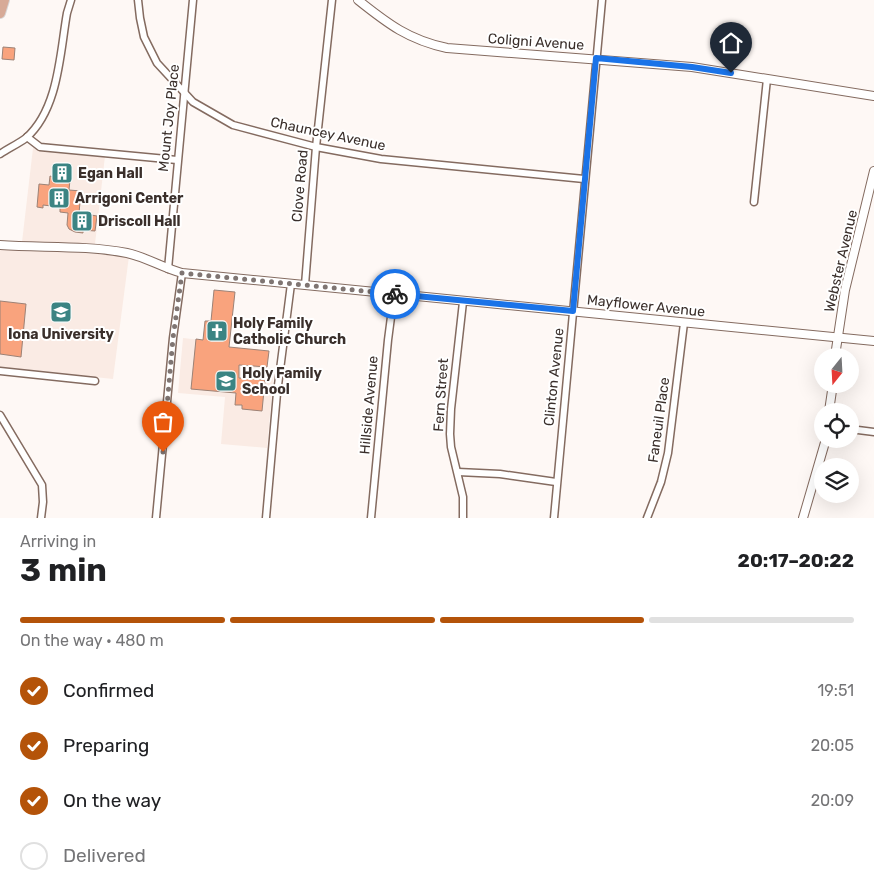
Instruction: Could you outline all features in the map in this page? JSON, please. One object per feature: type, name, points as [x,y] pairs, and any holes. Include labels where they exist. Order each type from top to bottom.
[{"type":"main road","points":[[0,13],[4,0]]},
{"type":"street","points":[[0,154],[27,137],[43,115],[54,92],[67,13],[71,0]]},
{"type":"street","name":"Chauncey Avenue","points":[[138,0],[144,37],[151,53],[166,75],[193,102],[233,124],[316,147],[381,159],[584,180]]},
{"type":"street","name":"Mount Joy Place","points":[[168,269],[193,0]]},
{"type":"street","name":"Clove Road","points":[[305,285],[316,147],[332,0]]},
{"type":"street","name":"Coligni Avenue","points":[[358,0],[401,32],[433,45],[459,50],[596,58],[692,67],[874,96]]},
{"type":"street","name":"Clinton Avenue","points":[[554,518],[602,0]]},
{"type":"street","points":[[754,202],[767,79]]},
{"type":"street","points":[[27,137],[40,147],[177,160]]},
{"type":"street","name":"Webster Avenue","points":[[836,348],[845,290],[874,171]]},
{"type":"street","name":"Mayflower Avenue","points":[[0,245],[118,252],[143,258],[182,273],[874,341]]},
{"type":"street","points":[[156,518],[173,338],[182,273]]},
{"type":"street","points":[[266,518],[277,394],[291,284]]},
{"type":"street","name":"Hillside Avenue","points":[[371,518],[394,294]]},
{"type":"street","name":"Fern Street","points":[[462,302],[450,434],[451,447],[463,496],[463,518]]},
{"type":"street","name":"Faneuil Place","points":[[647,518],[661,482],[668,453],[684,323]]},
{"type":"street","points":[[0,371],[95,381]]},
{"type":"street","points":[[0,415],[42,485],[43,502],[41,518]]},
{"type":"street","points":[[859,430],[874,432]]},
{"type":"street","points":[[803,518],[823,448]]},
{"type":"street","points":[[458,472],[500,474],[556,482]]},
{"type":"shaded area","points":[[33,148],[105,156],[95,244],[22,242]]},
{"type":"shaded area","name":"Iona University","points":[[0,249],[129,256],[113,379],[0,367]]},
{"type":"shaded area","name":"Holy Family School","points":[[183,338],[210,341],[233,364],[274,369],[267,448],[221,444],[225,397],[178,393]]},
{"type":"building","points":[[3,47],[15,48],[14,60],[2,59]]},
{"type":"building","points":[[54,168],[71,169],[69,190],[81,191],[79,213],[97,216],[95,231],[83,230],[83,233],[69,229],[67,225],[68,213],[60,212],[60,207],[43,205],[43,208],[37,207],[39,184],[49,185],[50,176],[53,177]]},
{"type":"building","points":[[214,290],[235,292],[229,347],[269,351],[267,367],[239,365],[239,378],[265,380],[262,411],[242,409],[242,405],[235,405],[236,393],[191,389],[196,339],[203,340],[205,321],[211,321]]},
{"type":"building","points":[[0,301],[26,304],[21,357],[0,354]]},
{"type":"way so far","points":[[163,452],[173,338],[182,273],[395,294]]},
{"type":"place","name":"Egan Hall","points":[[62,173]]},
{"type":"place","name":"Arrigoni Center","points":[[59,198]]},
{"type":"place","name":"Driscoll Hall","points":[[82,221]]},
{"type":"place","name":"Iona University","points":[[61,312]]},
{"type":"place","name":"Holy Family Catholic Church","points":[[217,331]]},
{"type":"place","name":"Holy Family School","points":[[226,381]]},
{"type":"route","points":[[395,294],[462,302],[573,311],[596,58],[692,67],[731,73]]}]
